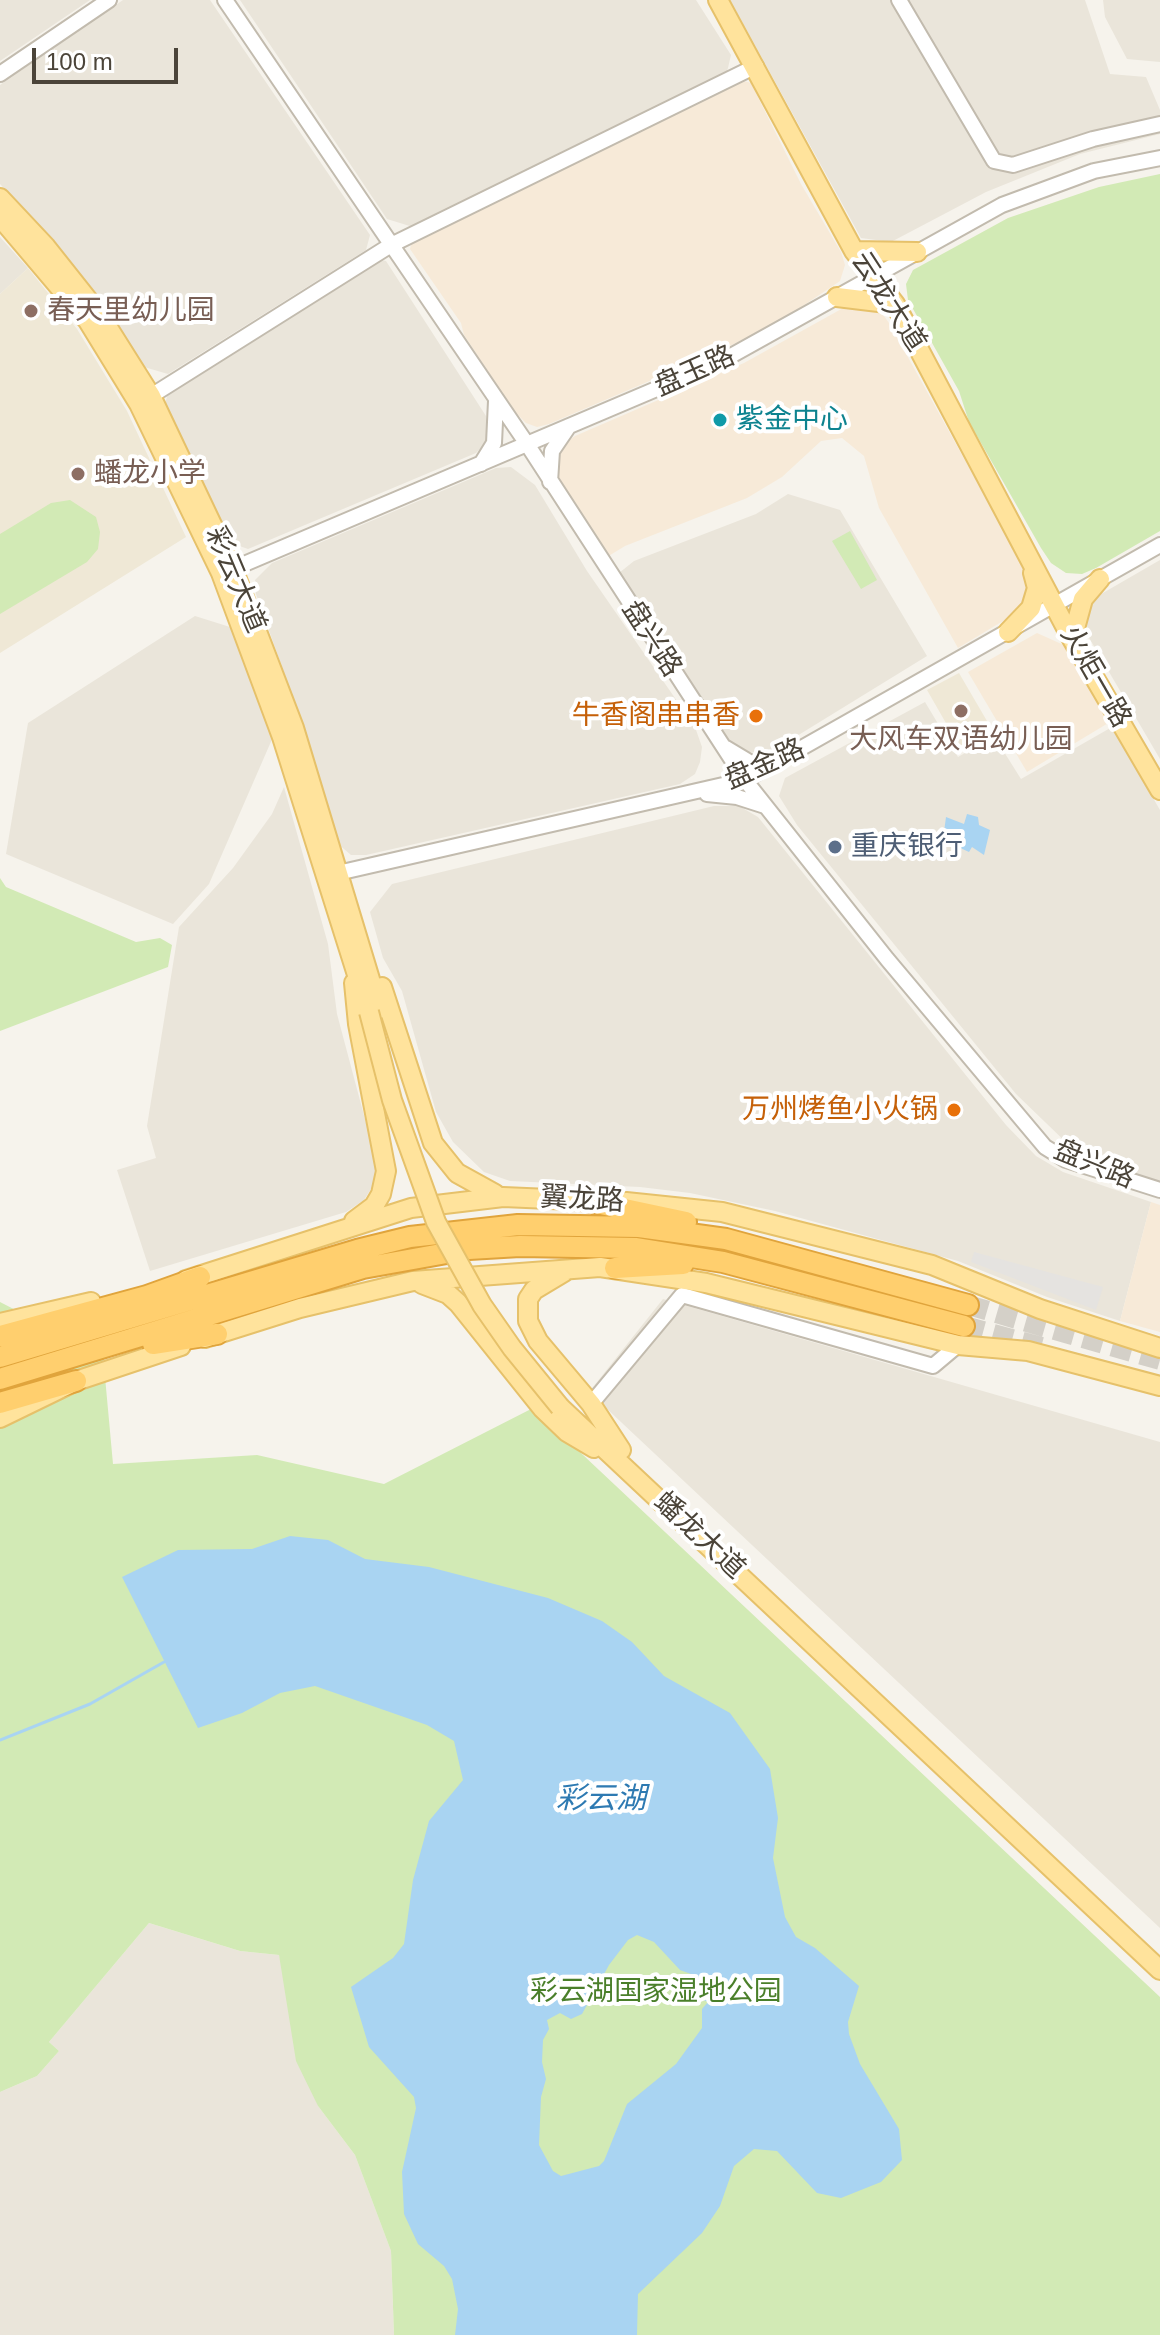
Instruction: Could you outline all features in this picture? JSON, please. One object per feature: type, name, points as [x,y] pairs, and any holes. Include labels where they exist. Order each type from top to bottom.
[{"type":"highway","points":[[582,1200],[683,1221],[726,1239]]},
{"type":"highway","name":"翼龙路","points":[[0,1357],[357,1250],[463,1229],[578,1224],[639,1227],[726,1239],[968,1305]]},
{"type":"highway","name":"翼龙路","points":[[0,1379],[154,1313],[363,1268],[469,1249],[606,1246],[723,1262],[961,1336]]},
{"type":"highway","points":[[615,1268],[723,1262]]},
{"type":"highway","points":[[0,1389],[154,1313],[200,1277]]},
{"type":"highway","points":[[0,1336],[66,1318],[154,1313],[217,1334]]},
{"type":"highway","points":[[0,1345],[66,1318]]},
{"type":"highway","points":[[0,1403],[76,1381]]},
{"type":"main road","name":"云龙大道","points":[[718,0],[854,251],[895,304],[1054,605]]},
{"type":"main road","name":"彩云大道","points":[[0,198],[46,247],[100,315],[151,396],[294,728],[374,1010]]},
{"type":"main road","name":"彩云大道","points":[[0,217],[88,321],[139,404],[227,571]]},
{"type":"main road","points":[[854,251],[917,252]]},
{"type":"main road","points":[[837,297],[895,304]]},
{"type":"main road","points":[[1008,632],[1031,608],[1037,588],[1029,557]]},
{"type":"main road","points":[[1072,639],[1083,599],[1100,579]]},
{"type":"main road","name":"火炬一路","points":[[1054,605],[1160,790]]},
{"type":"main road","points":[[357,952],[395,1017],[433,1143],[444,1159],[470,1183],[503,1197]]},
{"type":"main road","points":[[334,1234],[374,1206],[381,1194],[386,1171],[358,1024],[357,952]]},
{"type":"main road","name":"蟠龙大道","points":[[374,1010],[392,1100],[436,1222],[482,1305],[512,1348],[564,1403],[1160,1970]]},
{"type":"main road","name":"翼龙路","points":[[200,1277],[411,1208],[503,1197],[680,1205],[764,1222],[932,1265],[1040,1309],[1160,1348]]},
{"type":"main road","points":[[578,1267],[542,1282],[528,1299],[527,1309],[538,1341],[591,1404],[620,1456]]},
{"type":"main road","name":"翼龙路","points":[[0,1418],[76,1381],[217,1334],[359,1292],[413,1281],[578,1267],[615,1268],[706,1283],[1028,1351],[1160,1386]]},
{"type":"main road","points":[[413,1281],[448,1294],[458,1303],[555,1422],[578,1439],[620,1456]]},
{"type":"main road","name":"翼龙路","points":[[0,1323],[154,1313]]},
{"type":"main road","name":"蟠龙大道","points":[[620,1456],[1160,1953]]},
{"type":"street","points":[[0,74],[109,0]]},
{"type":"street","name":"盘兴路","points":[[225,0],[527,444],[745,780],[887,959],[1045,1147],[1066,1160],[1160,1190]]},
{"type":"street","points":[[899,0],[994,161],[1013,165],[1093,139],[1160,124]]},
{"type":"street","points":[[151,396],[391,245],[756,66]]},
{"type":"street","name":"盘玉路","points":[[227,571],[720,362],[1002,205],[1094,171],[1160,158]]},
{"type":"street","points":[[481,464],[494,443],[496,401]]},
{"type":"street","points":[[550,482],[552,451],[569,426]]},
{"type":"street","name":"盘金路","points":[[334,874],[745,780],[1160,545]]},
{"type":"street","points":[[722,746],[751,763],[777,763]]},
{"type":"street","points":[[695,793],[737,797],[767,807]]},
{"type":"street","points":[[591,1404],[682,1295],[933,1366],[961,1336]]},
{"type":"shaded area","points":[[0,0],[90,0],[0,61]]},
{"type":"shaded area","points":[[123,0],[210,0],[370,235],[366,250],[168,374],[144,367],[57,245],[0,184],[0,85]]},
{"type":"shaded area","points":[[240,0],[696,0],[731,55],[727,72],[413,227],[387,219]]},
{"type":"shaded area","points":[[730,0],[1085,0],[1110,74],[1146,77],[1160,110],[1160,134],[1080,154],[986,192],[891,242],[861,238]]},
{"type":"shaded area","points":[[1103,0],[1160,0],[1160,62],[1127,59],[1105,17]]},
{"type":"shaded area","points":[[740,80],[751,83],[801,184],[841,252],[845,265],[840,281],[776,324],[715,353],[549,424],[537,427],[526,423],[514,411],[464,335],[461,323],[410,249],[412,241]]},
{"type":"shaded area","points":[[0,237],[28,268],[0,294]]},
{"type":"shaded area","points":[[376,259],[386,261],[486,416],[489,430],[485,444],[476,453],[248,549],[231,543],[221,534],[165,404],[168,393]]},
{"type":"shaded area","name":"蟠龙小学","points":[[28,268],[77,329],[127,411],[186,537],[0,653],[0,294]]},
{"type":"shaded area","points":[[845,307],[879,309],[889,323],[1029,576],[1030,592],[1023,609],[958,648],[879,508],[864,456],[842,438],[821,441],[782,477],[747,498],[625,546],[607,557],[558,477],[555,460],[561,446],[575,436],[744,363]]},
{"type":"shaded area","points":[[511,467],[535,485],[587,571],[695,727],[702,747],[700,762],[695,774],[680,784],[366,855],[351,855],[337,843],[332,830],[292,695],[256,594],[255,580],[272,563],[496,468]]},
{"type":"shaded area","points":[[788,494],[840,510],[927,656],[766,755],[744,751],[729,740],[619,573],[634,561],[756,514]]},
{"type":"shaded area","points":[[1160,560],[1160,759],[1088,636],[1086,614],[1096,597]]},
{"type":"shaded area","points":[[195,616],[230,627],[273,737],[209,884],[173,924],[6,854],[28,723]]},
{"type":"shaded area","points":[[1037,633],[1066,646],[1110,722],[1027,772],[968,672]]},
{"type":"shaded area","name":"大风车双语幼儿园","points":[[959,673],[994,733],[962,751],[927,690]]},
{"type":"shaded area","points":[[925,702],[958,757],[994,736],[1021,779],[1112,727],[1160,810],[1160,1183],[1107,1166],[1075,1151],[1016,1094],[797,825],[779,796],[785,778]]},
{"type":"shaded area","points":[[284,787],[328,944],[337,1014],[378,1168],[376,1181],[364,1200],[346,1212],[150,1271],[117,1170],[156,1158],[147,1126],[179,927],[233,868],[272,814]]},
{"type":"shaded area","points":[[714,806],[739,806],[758,817],[1006,1125],[1036,1156],[1063,1172],[1151,1202],[1120,1321],[1047,1297],[958,1261],[775,1211],[690,1193],[640,1187],[510,1181],[484,1172],[453,1142],[436,1112],[402,991],[383,958],[370,912],[392,884]]},
{"type":"shaded area","points":[[1151,1202],[1160,1205],[1160,1332],[1120,1321]]},
{"type":"shaded area","points":[[974,1252],[1103,1287],[1096,1310],[971,1262]]},
{"type":"shaded area","points":[[663,1299],[1160,1442],[1160,1928],[589,1392]]},
{"type":"shaded area","points":[[149,1923],[240,1951],[279,1955],[318,2106],[355,2155],[391,2251],[394,2335],[0,2335],[0,2092],[37,2076],[59,2051],[49,2042]]},
{"type":"green space","points":[[1160,174],[1160,531],[1096,568],[1082,574],[1066,573],[1051,563],[1041,548],[969,422],[959,391],[908,300],[906,284],[913,270],[1008,218],[1099,187]]},
{"type":"green space","points":[[70,500],[96,517],[100,532],[98,549],[87,562],[0,614],[0,534],[51,503]]},
{"type":"green space","points":[[850,531],[877,580],[861,589],[832,541]]},
{"type":"green space","points":[[0,878],[6,887],[136,942],[160,938],[172,945],[168,967],[0,1031]]},
{"type":"green space","name":"彩云湖国家湿地公园","points":[[0,1302],[103,1355],[113,1464],[257,1455],[384,1484],[533,1408],[1160,1997],[1160,2335],[394,2335],[391,2251],[355,2155],[318,2106],[296,2061],[279,1955],[240,1951],[149,1923],[49,2042],[59,2051],[37,2076],[0,2092]]},
{"type":"water","points":[[967,814],[978,817],[979,825],[990,830],[984,855],[972,847],[969,852],[956,846],[958,838],[944,832],[946,817],[964,824]]},
{"type":"water","name":"彩云湖","points":[[290,1536],[328,1540],[365,1559],[429,1567],[548,1598],[602,1621],[632,1642],[664,1676],[730,1713],[770,1769],[778,1818],[773,1858],[785,1917],[796,1937],[815,1948],[859,1986],[848,2022],[849,2034],[860,2064],[899,2129],[902,2160],[881,2182],[841,2198],[817,2193],[777,2151],[754,2149],[734,2166],[720,2206],[702,2233],[638,2294],[637,2335],[455,2335],[458,2309],[452,2279],[444,2266],[418,2244],[404,2214],[402,2172],[416,2108],[414,2097],[369,2047],[351,1987],[393,1958],[404,1944],[413,1880],[429,1821],[463,1780],[454,1741],[427,1725],[315,1686],[280,1693],[242,1713],[198,1728],[122,1577],[178,1550],[252,1549]],"holes":[[[637,1935],[654,1942],[680,1970],[691,1974],[699,1998],[708,2002],[702,2009],[702,2028],[676,2064],[627,2104],[604,2161],[599,2166],[561,2176],[553,2171],[539,2145],[541,2097],[546,2079],[542,2062],[543,2040],[549,2029],[547,2020],[560,2013],[571,2019],[582,2014],[609,1965],[628,1940]]]},
{"type":"waterway","points":[[0,1740],[90,1704],[164,1662]]},
{"type":"tunnel","points":[[968,1305],[1160,1360]]},
{"type":"tunnel","points":[[964,1326],[1045,1348]]},
{"type":"place","name":"春天里幼儿园","points":[[31,311]]},
{"type":"place","name":"紫金中心","points":[[720,420]]},
{"type":"place","name":"蟠龙小学","points":[[78,474]]},
{"type":"place","name":"大风车双语幼儿园","points":[[961,711]]},
{"type":"place","name":"牛香阁串串香","points":[[756,716]]},
{"type":"place","name":"重庆银行","points":[[835,847]]},
{"type":"place","name":"万州烤鱼小火锅","points":[[954,1110]]}]
